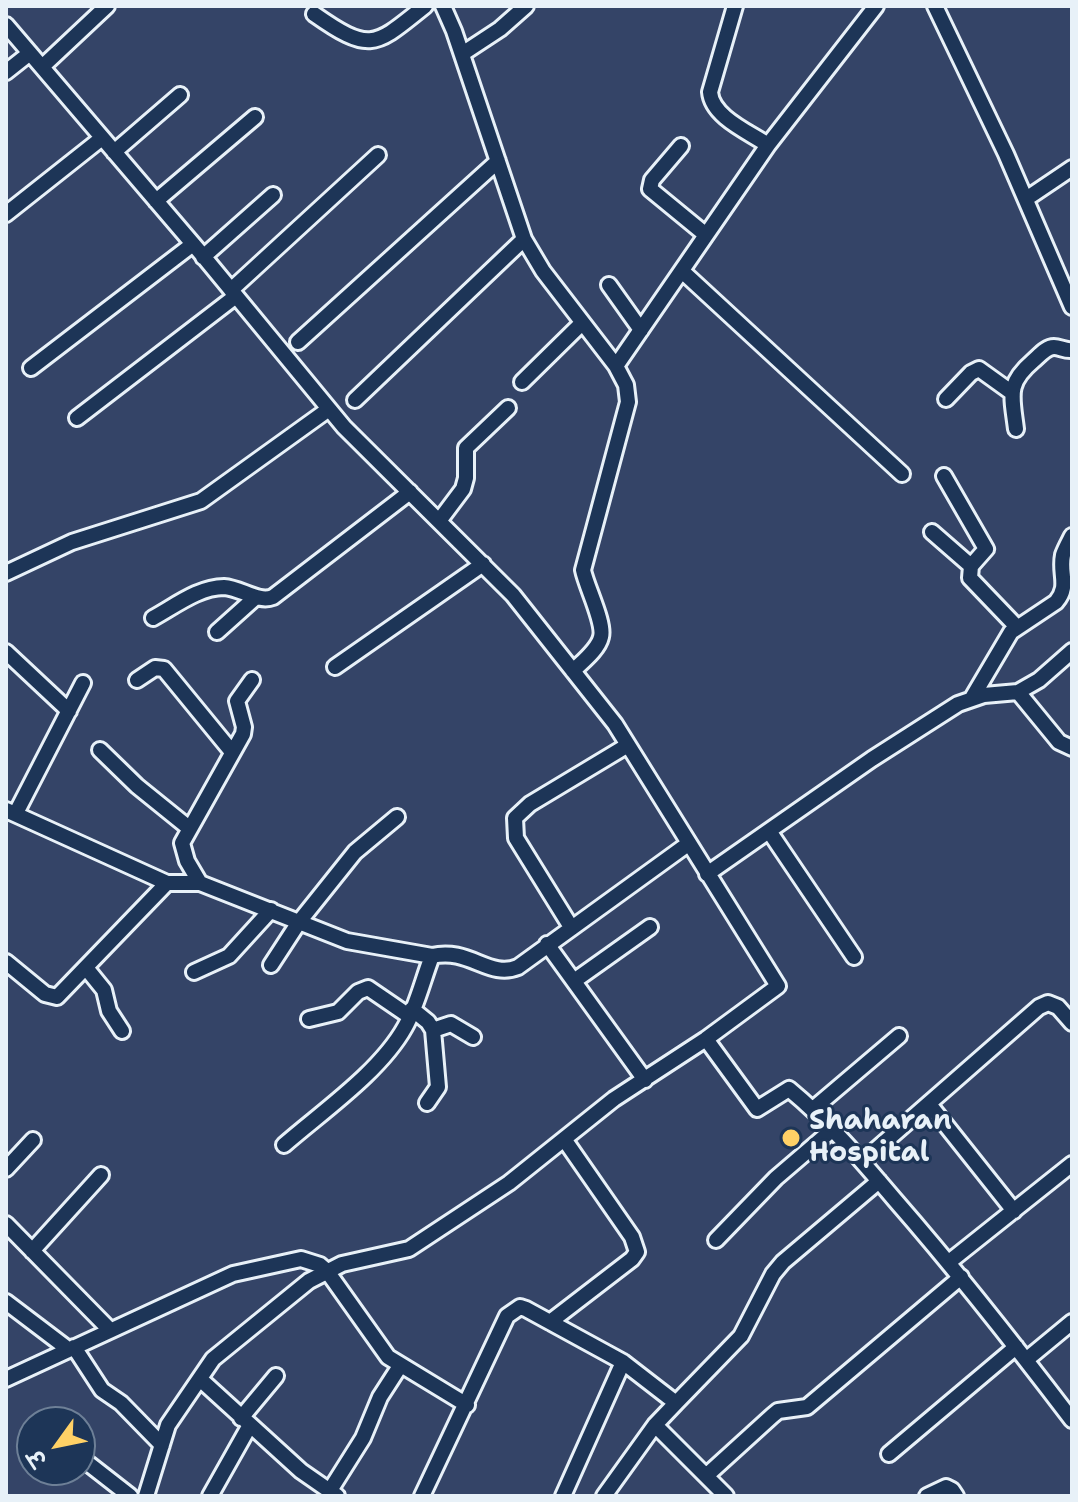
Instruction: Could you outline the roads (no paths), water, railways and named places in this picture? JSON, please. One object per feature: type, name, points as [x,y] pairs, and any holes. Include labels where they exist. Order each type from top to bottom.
[{"type":"street","points":[[42,67],[107,6]]},
{"type":"street","points":[[314,14],[336,30],[373,41],[386,37],[425,6]]},
{"type":"street","points":[[443,6],[524,239],[543,271],[616,366],[626,385],[628,402],[583,570],[586,587],[602,628],[601,638],[573,671]]},
{"type":"street","points":[[462,54],[500,29],[526,6]]},
{"type":"street","points":[[735,6],[710,92],[711,98],[717,110],[768,145]]},
{"type":"street","points":[[616,366],[768,145],[876,6]]},
{"type":"street","points":[[935,6],[1026,199],[1072,307]]},
{"type":"street","points":[[6,25],[329,409],[513,595],[628,745],[778,986],[706,1039],[614,1099],[509,1183],[409,1249],[342,1264],[309,1281],[213,1359],[168,1425],[146,1496]]},
{"type":"street","points":[[6,72],[30,53]]},
{"type":"street","points":[[114,152],[180,95]]},
{"type":"street","points":[[156,201],[255,117]]},
{"type":"street","points":[[6,214],[102,138]]},
{"type":"street","points":[[681,146],[652,180],[650,189],[706,235]]},
{"type":"street","points":[[77,418],[233,293],[378,155]]},
{"type":"street","points":[[298,342],[498,161]]},
{"type":"street","points":[[1026,199],[1072,168]]},
{"type":"street","points":[[203,257],[273,195]]},
{"type":"street","points":[[355,400],[524,239]]},
{"type":"street","points":[[31,368],[193,244]]},
{"type":"street","points":[[682,271],[902,474]]},
{"type":"street","points":[[609,285],[641,330]]},
{"type":"street","points":[[522,382],[581,324]]},
{"type":"street","points":[[1016,429],[1011,392],[1018,374],[1046,350],[1056,347],[1072,350]]},
{"type":"street","points":[[946,399],[975,370],[984,371],[1011,392]]},
{"type":"street","points":[[439,521],[463,489],[466,448],[508,408]]},
{"type":"street","points":[[6,573],[72,542],[201,501],[329,409]]},
{"type":"street","points":[[944,476],[985,543],[983,554],[971,566],[970,578],[1016,626]]},
{"type":"street","points":[[153,618],[211,588],[236,588],[263,599],[273,597],[410,492]]},
{"type":"street","points":[[932,532],[971,566]]},
{"type":"street","points":[[972,698],[1016,626],[1062,596],[1065,588],[1064,553],[1072,536]]},
{"type":"street","points":[[335,667],[483,564]]},
{"type":"street","points":[[217,632],[256,597]]},
{"type":"street","points":[[707,874],[872,759],[958,704],[972,698],[1018,692],[1039,680],[1072,651]]},
{"type":"street","points":[[6,652],[69,711]]},
{"type":"street","points":[[137,680],[155,668],[164,669],[232,752]]},
{"type":"street","points":[[200,883],[182,843],[243,734],[237,701],[252,680]]},
{"type":"street","points":[[83,683],[11,812],[167,883],[200,883],[347,941],[432,956],[458,954],[497,970],[508,971],[518,967],[688,844]]},
{"type":"street","points":[[1018,692],[1059,742],[1072,748]]},
{"type":"street","points":[[571,927],[516,838],[515,818],[530,804],[628,745]]},
{"type":"street","points":[[100,750],[137,786],[189,828]]},
{"type":"street","points":[[271,965],[299,922],[355,852],[397,817]]},
{"type":"street","points":[[769,831],[854,957]]},
{"type":"street","points":[[6,962],[50,997],[63,994],[167,883]]},
{"type":"street","points":[[194,972],[229,956],[271,910]]},
{"type":"street","points":[[574,981],[650,927]]},
{"type":"street","points":[[547,944],[645,1080]]},
{"type":"street","points":[[284,1145],[369,1071],[390,1048],[410,1013],[432,956]]},
{"type":"street","points":[[87,969],[104,990],[109,1011],[122,1031]]},
{"type":"street","points":[[309,1019],[338,1012],[358,992],[368,988],[428,1022],[433,1030],[438,1087],[427,1103]]},
{"type":"street","points":[[863,1161],[1039,1007],[1048,1003],[1058,1007],[1072,1023]]},
{"type":"street","points":[[433,1030],[451,1024],[473,1037]]},
{"type":"street","points":[[813,1109],[899,1036]]},
{"type":"street","points":[[706,1039],[757,1109],[789,1089],[813,1109],[863,1161],[949,1262],[1072,1420]]},
{"type":"street","points":[[929,1104],[1014,1211]]},
{"type":"street","points":[[716,1240],[776,1178],[832,1130]]},
{"type":"street","points":[[550,1322],[637,1252],[632,1237],[564,1139]]},
{"type":"street","points":[[6,1169],[33,1140]]},
{"type":"street","points":[[949,1262],[1072,1164]]},
{"type":"street","points":[[32,1251],[101,1175]]},
{"type":"street","points":[[604,1496],[655,1425],[741,1336],[773,1274],[783,1262],[879,1181]]},
{"type":"street","points":[[6,1224],[110,1330]]},
{"type":"street","points":[[6,1379],[233,1274],[301,1259],[320,1265],[327,1271],[377,1344],[400,1366],[467,1405]]},
{"type":"street","points":[[706,1476],[778,1411],[807,1407],[961,1277]]},
{"type":"street","points":[[6,1302],[71,1348],[102,1390],[121,1403],[162,1445]]},
{"type":"street","points":[[422,1496],[507,1316],[520,1307],[623,1362],[676,1403]]},
{"type":"street","points":[[1026,1360],[1072,1322]]},
{"type":"street","points":[[889,1454],[1016,1347]]},
{"type":"street","points":[[563,1496],[623,1362]]},
{"type":"street","points":[[200,1379],[301,1471],[333,1494],[363,1438],[380,1397],[400,1366]]},
{"type":"street","points":[[210,1496],[245,1421],[276,1376]]},
{"type":"street","points":[[655,1425],[726,1496]]},
{"type":"street","points":[[96,1469],[130,1496]]},
{"type":"street","points":[[927,1496],[946,1487],[956,1496]]},
{"type":"place","name":"Shaharan Hospital","points":[[791,1138]]}]
